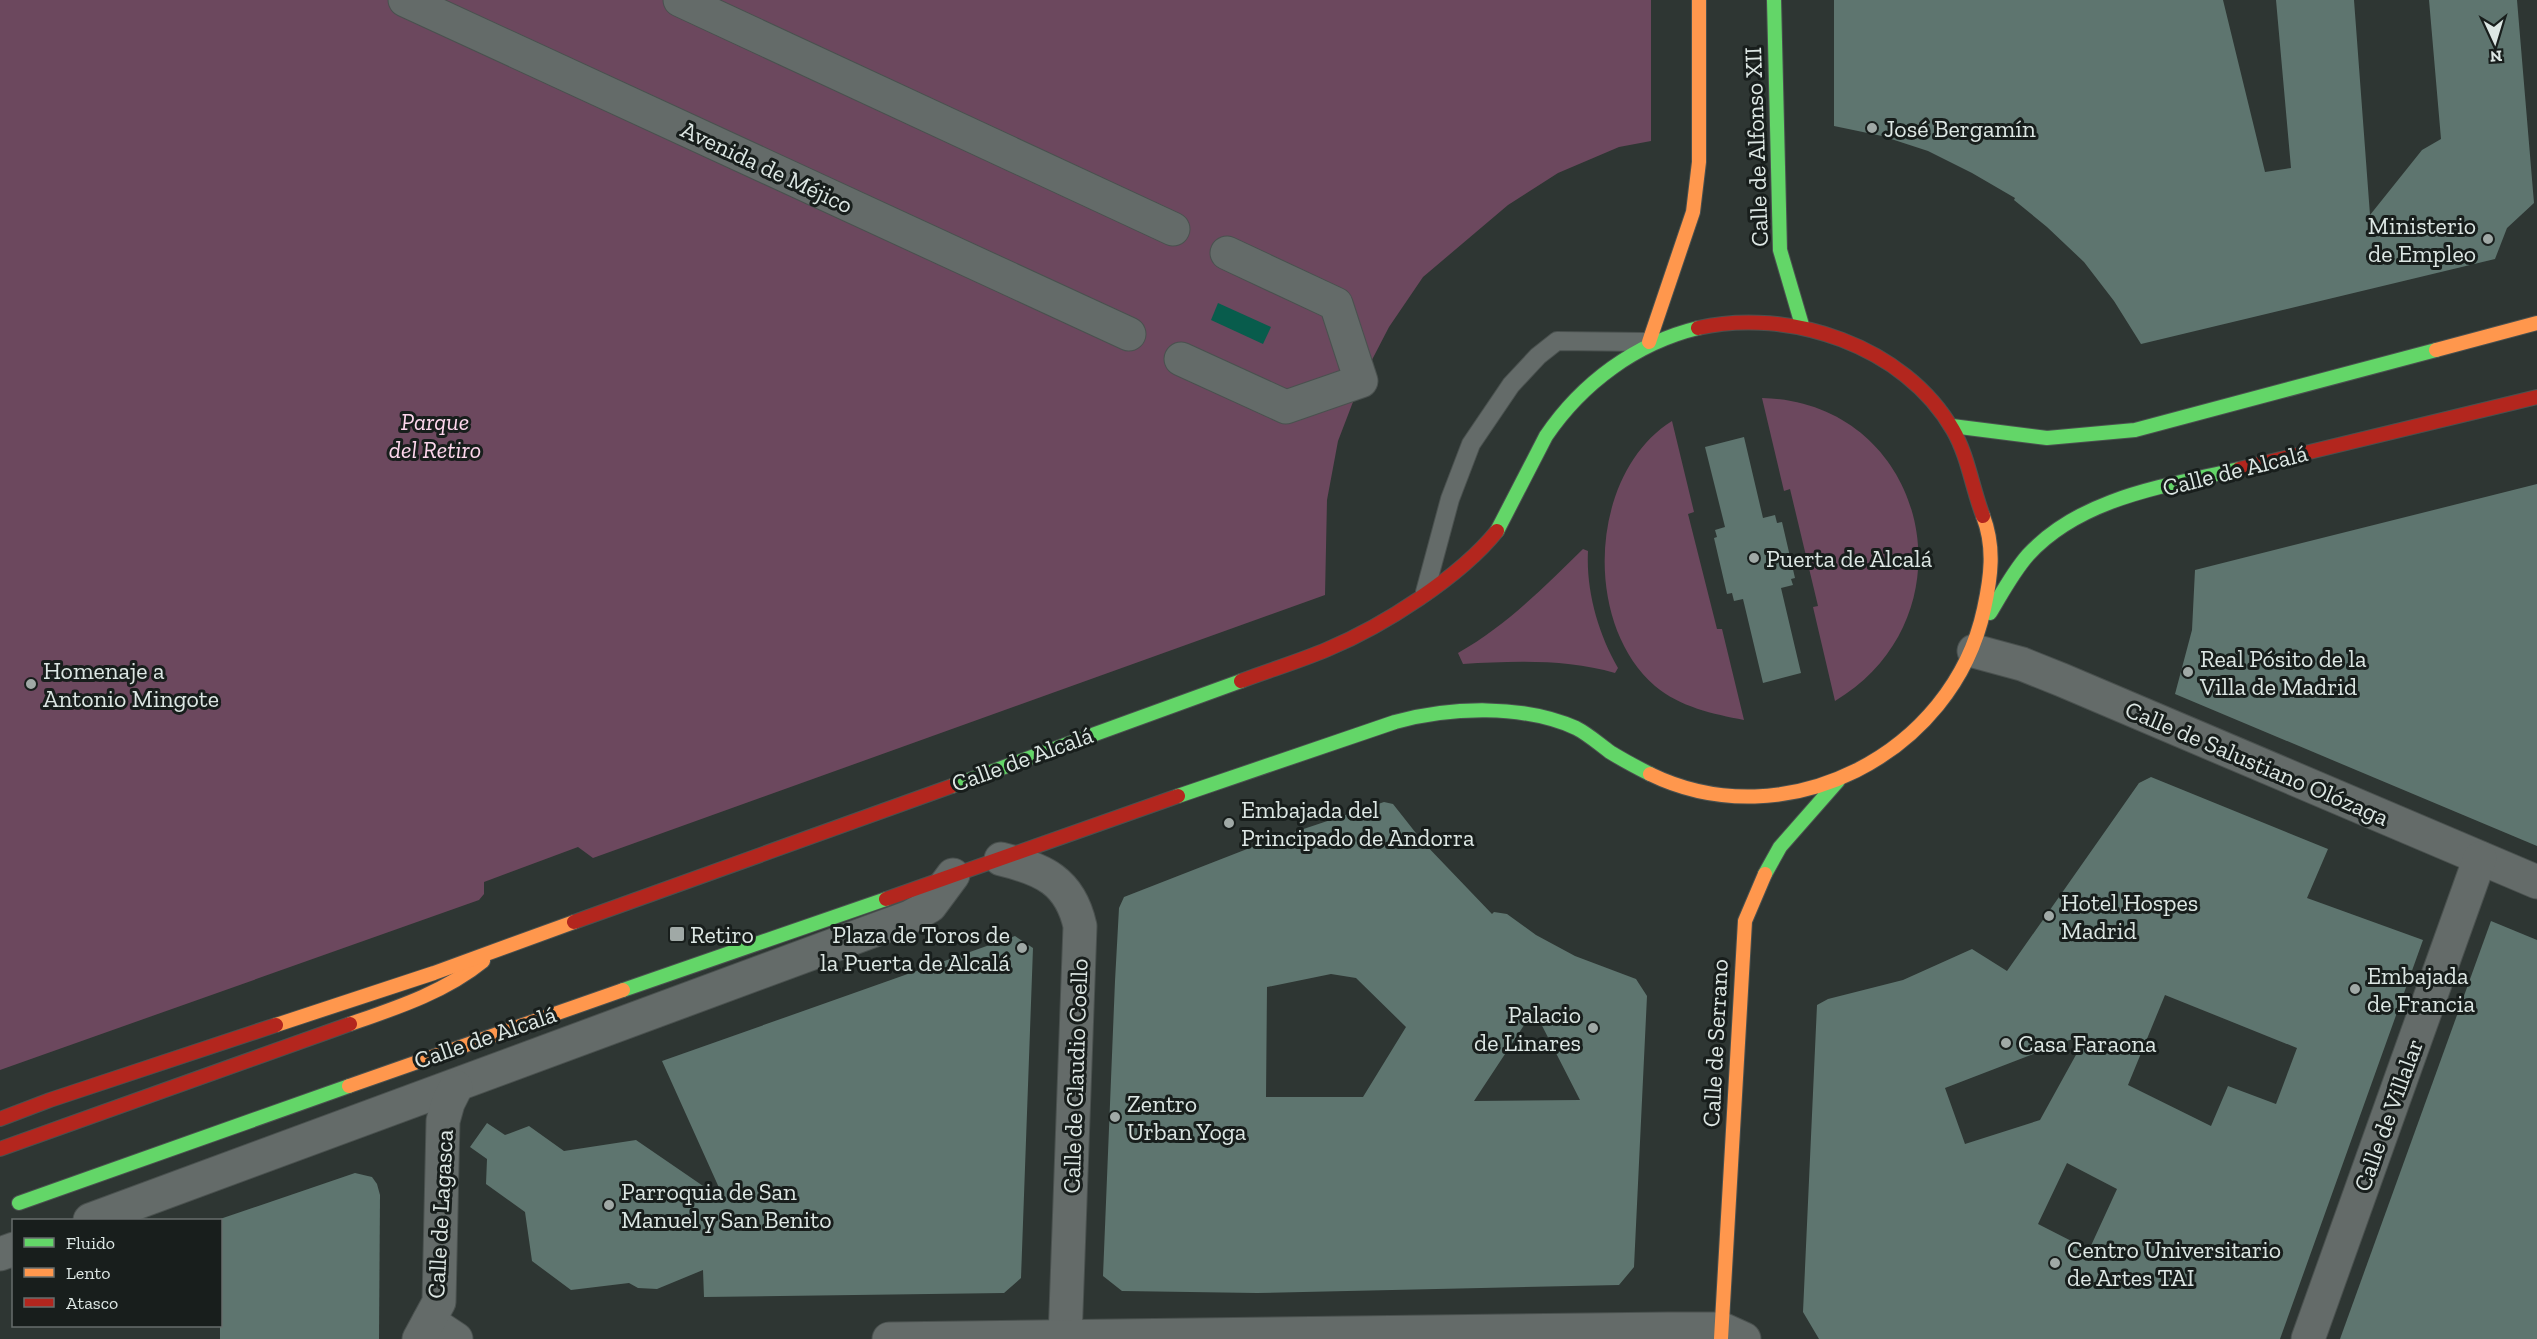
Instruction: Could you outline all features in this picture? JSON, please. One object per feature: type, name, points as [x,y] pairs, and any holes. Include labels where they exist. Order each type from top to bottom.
[{"type":"main road","points":[[1649,342],[1693,212],[1698,162],[1699,0]]},
{"type":"main road","name":"Calle de Alfonso XII","points":[[1774,0],[1780,250],[1802,325]]},
{"type":"main road","name":"Calle de Alcalá","points":[[0,1119],[50,1100],[434,973],[1329,649],[1387,620],[1424,596],[1484,546],[1510,511],[1531,463],[1553,424],[1593,379],[1649,342],[1706,324],[1749,320],[1802,325],[1845,338],[1881,357],[1918,386],[1952,426],[1968,466],[1991,542],[1990,582],[1978,638]]},
{"type":"main road","points":[[1952,426],[2047,438],[2135,430],[2537,322]]},
{"type":"main road","name":"Calle de Alcalá","points":[[19,1203],[308,1099],[1001,859],[1320,745],[1405,719],[1482,712],[1535,715],[1575,728],[1624,761],[1686,789],[1720,796],[1768,798],[1802,792],[1839,779],[1880,760],[1917,732],[1952,690],[1978,638],[2020,566],[2046,539],[2090,509],[2126,496],[2537,396]]},
{"type":"main road","name":"Calle de Serrano","points":[[1729,1336],[1745,921],[1779,847],[1839,779]]},
{"type":"main road","name":"Calle de Alcalá","points":[[0,1149],[412,1002],[466,975],[498,949]]},
{"type":"main road","points":[[0,1114],[50,1100]]},
{"type":"street","name":"Avenida de Méjico","points":[[405,0],[1129,334]]},
{"type":"street","points":[[680,0],[1173,229]]},
{"type":"street","points":[[1181,359],[1286,407],[1360,381],[1336,304],[1227,253]]},
{"type":"street","name":"Calle de Salustiano Olózaga","points":[[1978,638],[2022,664],[2537,882]]},
{"type":"street","name":"Calle de Villalar","points":[[2308,1339],[2480,858]]},
{"type":"street","name":"Calle de Claudio Coello","points":[[1001,859],[1027,865],[1054,879],[1070,895],[1080,926],[1065,1337]]},
{"type":"street","name":"Calle de Alcalá","points":[[95,1219],[910,917],[930,906],[953,875]]},
{"type":"street","name":"Calle de Lagasca","points":[[424,1330],[439,1302],[443,1121],[456,1087]]},
{"type":"street","points":[[424,1330],[456,1339]]},
{"type":"street","points":[[889,1339],[1729,1336]]},
{"type":"lane","points":[[1424,596],[1450,499],[1471,444],[1512,385],[1538,356],[1557,341],[1649,342]]},
{"type":"green space","name":"Parque del Retiro","points":[[0,0],[1651,0],[1651,141],[1619,147],[1558,173],[1508,205],[1423,277],[1389,327],[1361,381],[1338,441],[1327,500],[1325,595],[593,858],[578,847],[484,882],[484,894],[479,900],[0,1070]]},
{"type":"green space","points":[[1762,398],[1819,409],[1863,435],[1895,473],[1914,519],[1918,569],[1907,618],[1879,664],[1835,701],[1813,607],[1818,606],[1790,489],[1784,491]]},
{"type":"green space","points":[[1672,421],[1694,512],[1688,514],[1717,629],[1722,629],[1744,720],[1697,709],[1655,686],[1631,659],[1615,625],[1606,588],[1605,549],[1611,511],[1624,475],[1644,445]]},
{"type":"green space","points":[[1583,549],[1588,551],[1591,596],[1599,626],[1618,668],[1615,673],[1559,663],[1463,664],[1458,653],[1508,618]]},
{"type":"shaded area","points":[[1218,303],[1271,327],[1263,344],[1211,320]]},
{"type":"building","points":[[1834,0],[2223,0],[2265,172],[2291,168],[2276,0],[2354,0],[2370,215],[2422,150],[2441,139],[2429,0],[2517,0],[2534,203],[2507,228],[2495,259],[2141,344],[2114,301],[2084,262],[2014,200],[2015,198],[1928,151],[1882,136],[1834,126]]},
{"type":"building","name":"Puerta de Alcalá","points":[[1744,437],[1763,518],[1775,515],[1777,523],[1782,522],[1795,578],[1791,579],[1793,585],[1781,588],[1801,673],[1763,683],[1743,599],[1734,601],[1732,593],[1727,594],[1714,538],[1717,537],[1715,530],[1725,527],[1705,447]]},
{"type":"building","points":[[2537,484],[2537,846],[2175,694],[2192,630],[2195,570]]},
{"type":"building","points":[[2151,777],[2328,849],[2307,898],[2423,940],[2280,1339],[1819,1339],[1803,1312],[1817,1005],[1828,999],[1903,980],[1972,949],[2007,971],[2139,783]],"holes":[[[2165,995],[2297,1048],[2276,1104],[2228,1086],[2211,1126],[2128,1085]],[[2088,1033],[2040,1120],[1965,1144],[1945,1088]],[[2067,1163],[2117,1189],[2089,1250],[2038,1224]]]},
{"type":"building","points":[[1384,802],[1393,804],[1423,842],[1492,914],[1494,912],[1507,914],[1536,935],[1575,956],[1636,979],[1647,996],[1634,1267],[1619,1285],[1257,1293],[1122,1291],[1103,1276],[1119,908],[1124,897],[1265,842]],"holes":[[[1331,974],[1356,978],[1406,1027],[1363,1097],[1266,1097],[1267,987]],[[1534,1010],[1580,1100],[1474,1101]]]},
{"type":"building","points":[[2491,921],[2537,940],[2537,1339],[2340,1339]]},
{"type":"building","points":[[1015,936],[1033,948],[1021,1278],[1004,1293],[704,1297],[703,1270],[657,1289],[638,1288],[629,1283],[571,1290],[532,1261],[525,1212],[486,1184],[487,1159],[470,1147],[487,1123],[505,1135],[529,1126],[564,1151],[636,1140],[725,1201],[662,1061]]},
{"type":"building","points":[[355,1173],[372,1177],[380,1195],[379,1339],[220,1339],[222,1219],[220,1219]]},
{"type":"traffic: fast","points":[[1774,0],[1780,250],[1802,325]]},
{"type":"traffic: fast","points":[[1497,531],[1546,436],[1576,399],[1594,382],[1632,355],[1653,344],[1698,328]]},
{"type":"traffic: fast","points":[[1952,426],[2047,438],[2135,430],[2436,350]]},
{"type":"traffic: fast","points":[[1990,613],[2028,555],[2049,535],[2073,519],[2099,507],[2154,488],[2239,469]]},
{"type":"traffic: fast","points":[[952,786],[1241,681]]},
{"type":"traffic: fast","points":[[1178,796],[1395,722],[1462,711],[1510,712],[1555,720],[1580,730],[1610,752],[1650,774]]},
{"type":"traffic: fast","points":[[1765,874],[1780,847],[1838,781]]},
{"type":"traffic: fast","points":[[623,990],[886,899]]},
{"type":"traffic: fast","points":[[19,1203],[349,1086]]},
{"type":"traffic: slow","points":[[1649,342],[1693,212],[1699,162],[1699,0]]},
{"type":"traffic: slow","points":[[2436,350],[2537,323]]},
{"type":"traffic: slow","points":[[1650,774],[1702,792],[1755,796],[1807,789],[1856,771],[1900,742],[1938,705],[1966,660],[1984,609],[1990,574],[1989,539],[1983,516]]},
{"type":"traffic: slow","points":[[1721,1339],[1745,921],[1765,874]]},
{"type":"traffic: slow","points":[[276,1025],[434,973],[574,922]]},
{"type":"traffic: slow","points":[[350,1024],[402,1005],[453,982],[483,961]]},
{"type":"traffic: slow","points":[[349,1086],[623,990]]},
{"type":"traffic: jam","points":[[1698,328],[1733,323],[1769,323],[1806,329],[1842,340],[1875,355],[1906,376],[1932,401],[1953,430],[1962,450],[1983,516]]},
{"type":"traffic: jam","points":[[2239,469],[2537,397]]},
{"type":"traffic: jam","points":[[1241,681],[1328,649],[1396,614],[1463,566],[1497,531]]},
{"type":"traffic: jam","points":[[574,922],[952,786]]},
{"type":"traffic: jam","points":[[886,899],[1178,796]]},
{"type":"traffic: jam","points":[[0,1149],[350,1024]]},
{"type":"traffic: jam","points":[[0,1119],[50,1100],[276,1025]]},
{"type":"place","name":"José Bergamín","points":[[1872,128]]},
{"type":"place","name":"Ministerio de Empleo","points":[[2488,239]]},
{"type":"place","name":"Puerta de Alcalá","points":[[1754,558]]},
{"type":"place","name":"Real Pósito de la Villa de Madrid","points":[[2188,672]]},
{"type":"place","name":"Homenaje a Antonio Mingote","points":[[31,684]]},
{"type":"place","name":"Embajada del Principado de Andorra","points":[[1229,823]]},
{"type":"place","name":"Hotel Hospes Madrid","points":[[2049,916]]},
{"type":"place","name":"Retiro","points":[[677,934]]},
{"type":"place","name":"Plaza de Toros de la Puerta de Alcalá","points":[[1022,948]]},
{"type":"place","name":"Embajada de Francia","points":[[2355,989]]},
{"type":"place","name":"Palacio de Linares","points":[[1593,1028]]},
{"type":"place","name":"Casa Faraona","points":[[2006,1043]]},
{"type":"place","name":"Zentro Urban Yoga","points":[[1115,1117]]},
{"type":"place","name":"Parroquia de San Manuel y San Benito","points":[[609,1205]]},
{"type":"place","name":"Centro Universitario de Artes TAI","points":[[2055,1263]]}]
